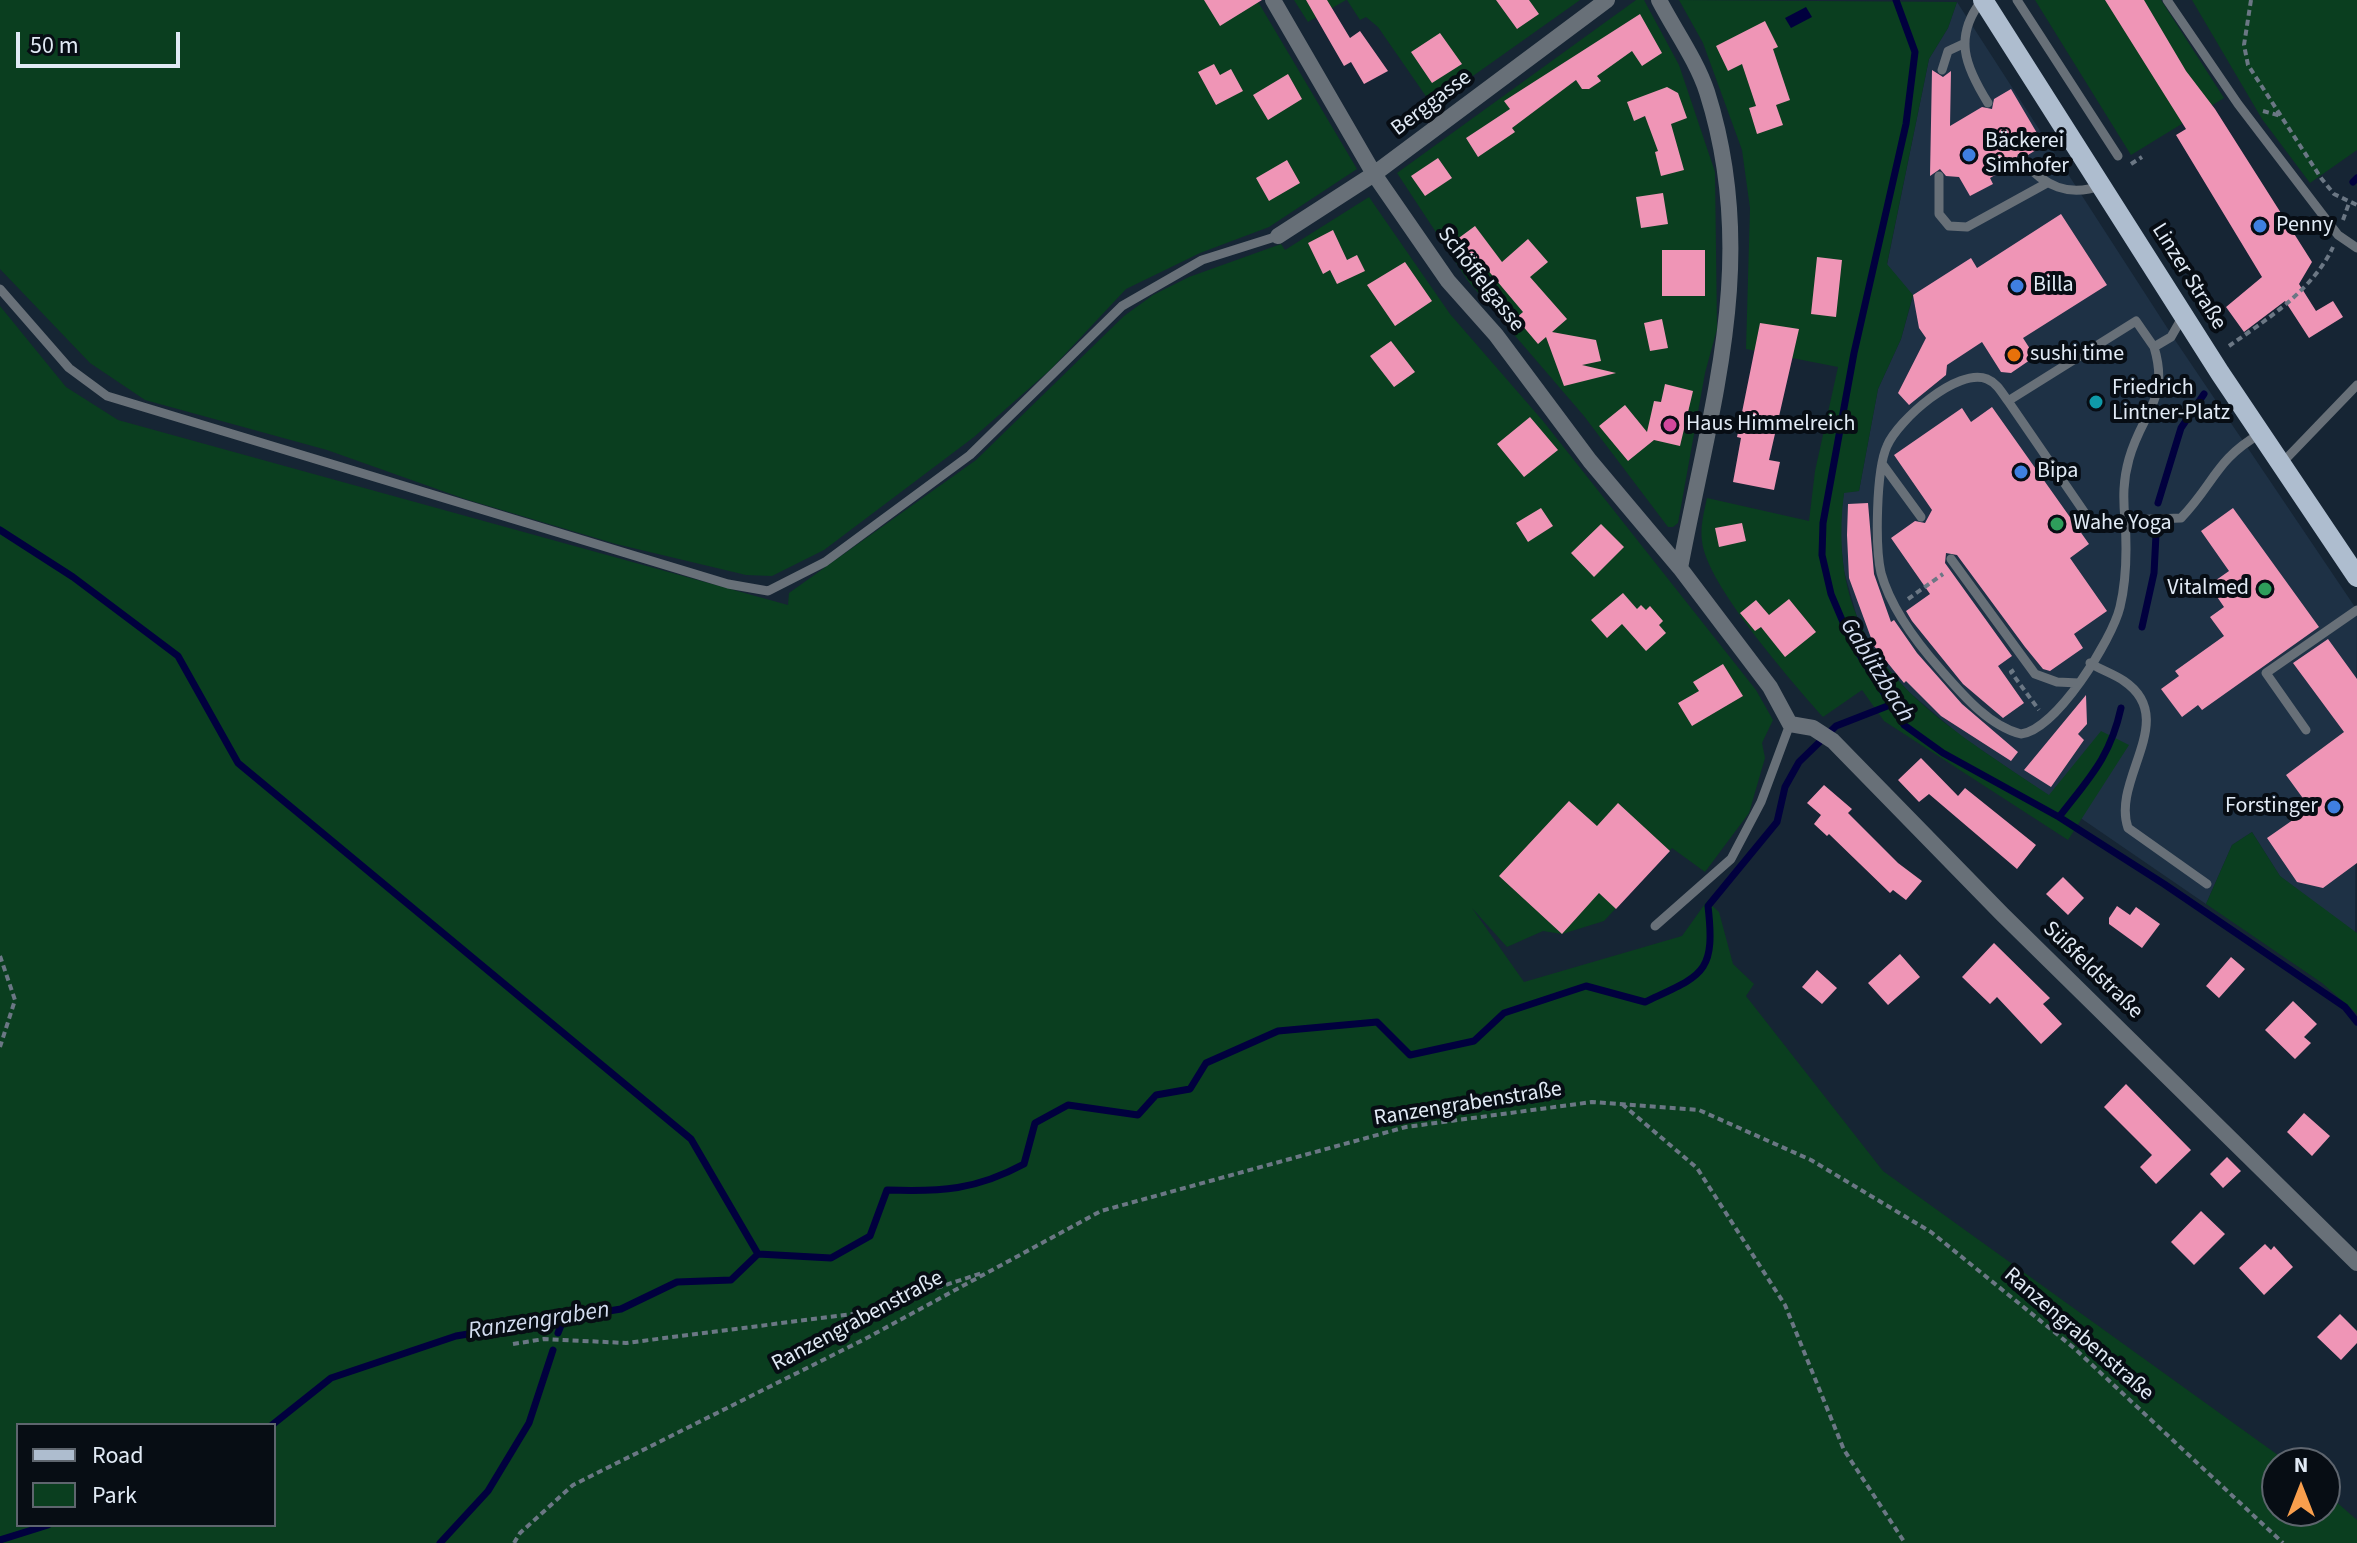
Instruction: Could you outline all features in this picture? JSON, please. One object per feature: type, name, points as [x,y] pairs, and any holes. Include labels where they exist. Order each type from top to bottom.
[{"type":"main road","name":"Linzer Straße","points":[[1982,0],[2103,184],[2260,434],[2357,577]]},
{"type":"street","name":"Schöffelgasse","points":[[1273,0],[1374,174],[1448,281],[1496,335],[1590,461],[1680,568],[1770,687],[1790,724]]},
{"type":"street","name":"Berggasse","points":[[1278,236],[1374,174],[1607,0]]},
{"type":"street","points":[[1659,0],[1706,89],[1727,166],[1733,254],[1730,310],[1722,364],[1680,568]]},
{"type":"street","name":"Süßfeldstraße","points":[[1790,724],[1827,736],[2013,925],[2357,1263]]},
{"type":"lane","points":[[1982,0],[1965,30],[1963,44],[1972,77],[1988,103]]},
{"type":"lane","points":[[2017,0],[2118,156]]},
{"type":"lane","points":[[2167,0],[2238,104],[2338,235],[2357,248]]},
{"type":"lane","points":[[1942,70],[1948,51],[1963,44]]},
{"type":"lane","points":[[2022,160],[2047,183],[2069,192],[2087,191],[2103,184]]},
{"type":"lane","points":[[1939,176],[1939,214],[1949,226],[1967,227],[2047,183]]},
{"type":"lane","points":[[0,289],[69,368],[107,396],[728,584],[768,591],[825,562],[970,455],[1122,306],[1202,260],[1278,236]]},
{"type":"lane","points":[[2154,347],[2171,337],[2183,315]]},
{"type":"lane","points":[[2008,401],[2136,321],[2154,347],[2161,373],[2146,420],[2130,455],[2122,486],[2125,520],[2126,576],[2119,611],[2079,683],[2047,722],[2021,734],[1986,715],[1926,653],[1896,607],[1880,569],[1883,464],[1887,444],[1906,419],[1959,380],[1972,377],[1987,379],[2008,401],[2091,522],[2125,520],[2181,518],[2202,496],[2223,460],[2260,434]]},
{"type":"lane","points":[[2281,464],[2357,385]]},
{"type":"lane","points":[[1883,464],[1921,517]]},
{"type":"lane","points":[[1954,562],[2035,674],[2047,680],[2079,683]]},
{"type":"lane","points":[[2306,730],[2266,673],[2357,610]]},
{"type":"lane","points":[[2090,663],[2125,681],[2145,715],[2142,753],[2128,780],[2124,800],[2128,828],[2207,884]]},
{"type":"lane","points":[[1655,926],[1731,859],[1761,802],[1790,724]]},
{"type":"path","points":[[2251,0],[2244,45],[2248,65],[2321,178],[2334,194],[2357,205]]},
{"type":"path","points":[[2229,346],[2283,307],[2315,273],[2338,235]]},
{"type":"path","points":[[1896,607],[1954,562]]},
{"type":"path","points":[[2011,672],[2047,722]]},
{"type":"path","points":[[0,956],[15,1000],[0,1047]]},
{"type":"path","name":"Ranzengrabenstraße","points":[[514,1543],[573,1485],[863,1340],[1101,1211],[1406,1127],[1592,1102],[1699,1110],[1811,1160],[1931,1232],[2074,1348],[2283,1543]]},
{"type":"path","points":[[1620,1102],[1697,1168],[1785,1305],[1844,1450],[1905,1543]]},
{"type":"path","points":[[513,1344],[544,1339],[626,1343],[860,1313],[993,1269]]},
{"type":"shaded area","points":[[1957,2],[2177,343],[2357,610],[2355,935],[2280,876],[2252,832],[2232,845],[2206,904],[1961,736],[1909,692],[1872,651],[1857,617],[1844,571],[1839,528],[1844,492],[1859,491],[1878,389],[1901,339],[1913,296],[1887,265],[1929,59],[1948,28]]},
{"type":"shaded area","points":[[1806,7],[1812,17],[1791,28],[1785,18]]},
{"type":"green space","points":[[0,0],[1257,0],[1357,169],[1269,227],[1200,253],[1126,289],[1051,369],[974,437],[824,550],[772,576],[746,575],[616,544],[465,499],[327,450],[145,400],[90,363],[0,269]]},
{"type":"green space","points":[[1294,0],[1346,0],[1308,22]]},
{"type":"green space","points":[[1347,0],[1580,0],[1432,105],[1378,27],[1366,17],[1360,20]]},
{"type":"green space","points":[[1636,0],[1644,0],[1679,65],[1715,172],[1717,329],[1705,373],[1678,523],[1673,527],[1668,527],[1584,416],[1468,281],[1397,173]]},
{"type":"green space","points":[[1679,0],[1957,2],[1948,28],[1929,59],[1887,264],[1913,295],[1901,339],[1878,389],[1859,491],[1844,493],[1842,550],[1850,598],[1868,640],[1894,676],[1926,708],[2005,766],[2049,795],[2101,731],[2129,745],[2068,840],[1884,721],[1862,690],[1823,717],[1752,632],[1718,582],[1707,559],[1702,536],[1707,498],[1809,521],[1815,471],[1838,367],[1746,349],[1750,208],[1742,150],[1703,43]]},
{"type":"green space","points":[[2035,0],[2161,0],[2224,98],[2131,155]]},
{"type":"green space","points":[[2192,0],[2357,0],[2357,150],[2310,183],[2262,119]]},
{"type":"green space","points":[[1369,197],[1450,314],[1543,421],[1756,690],[1773,720],[1762,743],[1765,758],[1749,813],[1705,872],[1672,848],[1604,921],[1562,934],[1543,931],[1507,947],[1472,908],[1524,982],[1682,936],[1707,901],[1719,912],[1733,964],[1754,984],[1746,996],[1883,1171],[2267,1447],[2261,1447],[2261,1527],[2341,1527],[2341,1506],[2357,1520],[2357,1543],[0,1543],[0,306],[66,387],[118,420],[788,605],[789,593],[976,460],[1124,316],[1153,295],[1189,277],[1281,244],[1285,250]]},
{"type":"green space","points":[[2252,832],[2280,876],[2357,933],[2357,1014],[2322,983],[2206,904],[2232,845]]},
{"type":"building","points":[[1204,0],[1262,0],[1220,26]]},
{"type":"building","points":[[1306,0],[1327,0],[1350,38],[1360,31],[1388,71],[1364,84],[1351,62],[1344,66]]},
{"type":"building","points":[[1496,0],[1529,0],[1539,14],[1517,29]]},
{"type":"building","points":[[2105,0],[2144,0],[2186,71],[2215,109],[2312,262],[2299,284],[2316,311],[2333,301],[2343,317],[2309,338],[2285,301],[2244,332],[2226,307],[2262,277],[2176,135],[2186,129]]},
{"type":"building","points":[[1640,14],[1662,53],[1642,66],[1632,51],[1597,76],[1601,81],[1589,89],[1582,89],[1576,80],[1512,128],[1515,132],[1478,157],[1466,138],[1510,109],[1504,101]]},
{"type":"building","points":[[1765,21],[1778,47],[1773,49],[1790,100],[1776,105],[1783,125],[1757,134],[1749,108],[1756,106],[1742,64],[1728,71],[1716,46]]},
{"type":"building","points":[[1440,33],[1462,64],[1432,83],[1411,52]]},
{"type":"building","points":[[1214,64],[1220,75],[1231,69],[1243,91],[1216,105],[1198,72]]},
{"type":"building","points":[[1932,70],[1943,77],[1951,71],[1950,126],[1982,107],[1992,109],[1994,99],[2011,89],[2044,145],[2028,155],[2018,154],[2015,163],[1990,178],[1993,184],[1970,196],[1959,177],[1946,176],[1940,169],[1930,176]]},
{"type":"building","points":[[1288,74],[1302,99],[1268,120],[1253,95]]},
{"type":"building","points":[[1667,87],[1678,93],[1687,118],[1671,124],[1684,170],[1661,176],[1655,152],[1658,151],[1645,116],[1634,121],[1627,102]]},
{"type":"building","points":[[1438,158],[1452,178],[1425,196],[1411,176]]},
{"type":"building","points":[[1287,160],[1300,183],[1269,201],[1256,178]]},
{"type":"building","points":[[1663,193],[1668,224],[1641,228],[1636,197]]},
{"type":"building","name":"Billa","points":[[2061,214],[2107,285],[2023,338],[2032,352],[2030,360],[2011,373],[2001,372],[1982,342],[1947,365],[1946,375],[1909,405],[1898,393],[1926,338],[1919,328],[1913,295],[1971,258],[1977,268]]},
{"type":"building","points":[[1475,226],[1502,262],[1528,239],[1548,262],[1530,277],[1567,319],[1552,332],[1596,340],[1601,361],[1582,365],[1616,373],[1564,386],[1546,337],[1538,344],[1516,318],[1523,312],[1481,262],[1472,254],[1464,259],[1452,243]]},
{"type":"building","points":[[1333,230],[1347,260],[1357,255],[1365,271],[1337,284],[1330,270],[1323,274],[1308,243]]},
{"type":"building","points":[[1662,250],[1705,250],[1705,296],[1662,296]]},
{"type":"building","points":[[1817,257],[1842,260],[1836,317],[1811,314]]},
{"type":"building","points":[[1405,262],[1432,301],[1395,326],[1367,285]]},
{"type":"building","points":[[1662,319],[1668,348],[1650,351],[1644,323]]},
{"type":"building","points":[[1760,323],[1799,329],[1769,460],[1780,462],[1774,490],[1733,482],[1741,438],[1737,437]]},
{"type":"building","points":[[1391,341],[1415,372],[1394,387],[1370,356]]},
{"type":"building","points":[[1665,384],[1693,391],[1680,446],[1654,440],[1628,461],[1599,426],[1625,405],[1647,432],[1654,401],[1661,402]]},
{"type":"building","points":[[1992,407],[2089,544],[2070,558],[2107,611],[2074,634],[2083,648],[2050,671],[2043,669],[1957,555],[1946,553],[1945,563],[2012,656],[1998,666],[2024,703],[2003,718],[1963,684],[1912,621],[1906,611],[1930,594],[1891,538],[1915,521],[1925,523],[1932,510],[1894,455],[1962,408],[1971,422]]},
{"type":"building","points":[[1530,417],[1558,450],[1524,477],[1497,444]]},
{"type":"building","points":[[1868,503],[1874,574],[1891,622],[1894,620],[1917,653],[1962,704],[2018,752],[2011,761],[1941,716],[1906,681],[1904,683],[1874,646],[1849,578],[1847,535],[1848,504]]},
{"type":"building","points":[[1541,508],[1553,526],[1528,542],[1516,523]]},
{"type":"building","points":[[2233,508],[2319,627],[2202,710],[2198,705],[2182,717],[2161,689],[2179,676],[2175,671],[2224,636],[2210,617],[2224,607],[2209,585],[2229,571],[2201,531]]},
{"type":"building","points":[[1742,523],[1746,541],[1719,547],[1715,528]]},
{"type":"building","points":[[1601,524],[1624,547],[1594,577],[1571,553]]},
{"type":"building","points":[[1623,593],[1637,609],[1641,605],[1646,610],[1650,606],[1663,621],[1659,625],[1666,633],[1646,651],[1622,624],[1607,638],[1591,620]]},
{"type":"building","points":[[1789,599],[1816,632],[1785,657],[1761,627],[1755,631],[1740,613],[1756,600],[1769,615]]},
{"type":"building","points":[[2328,639],[2357,679],[2357,863],[2323,888],[2297,882],[2267,838],[2310,808],[2286,775],[2344,732],[2293,663]]},
{"type":"building","points":[[1723,664],[1743,696],[1692,726],[1678,703],[1699,691],[1693,682]]},
{"type":"building","points":[[2086,695],[2087,724],[2078,734],[2084,740],[2051,787],[2024,770]]},
{"type":"building","points":[[1921,758],[1958,796],[1965,788],[2036,845],[2017,869],[1929,794],[1919,802],[1898,780]]},
{"type":"building","points":[[1824,785],[1852,809],[1848,813],[1898,863],[1922,881],[1906,900],[1893,890],[1890,893],[1829,834],[1827,836],[1814,824],[1821,815],[1807,803]]},
{"type":"building","points":[[1569,801],[1597,826],[1618,803],[1670,851],[1616,909],[1599,893],[1562,934],[1499,876]]},
{"type":"building","points":[[2063,877],[2084,898],[2068,915],[2046,894]]},
{"type":"building","points":[[2117,906],[2130,915],[2136,907],[2160,924],[2142,948],[2109,924],[2109,918]]},
{"type":"building","points":[[1994,943],[2050,998],[2043,1004],[2062,1024],[2041,1044],[1997,997],[1990,1004],[1962,977]]},
{"type":"building","points":[[1900,954],[1920,977],[1888,1005],[1868,983]]},
{"type":"building","points":[[2231,957],[2245,969],[2219,998],[2206,986]]},
{"type":"building","points":[[1817,970],[1837,988],[1822,1004],[1802,987]]},
{"type":"building","points":[[2293,1001],[2317,1024],[2304,1037],[2311,1043],[2295,1059],[2265,1030]]},
{"type":"building","points":[[2126,1084],[2191,1150],[2156,1184],[2140,1167],[2152,1155],[2104,1107]]},
{"type":"building","points":[[2304,1113],[2330,1136],[2312,1156],[2287,1132]]},
{"type":"building","points":[[2227,1157],[2241,1171],[2223,1188],[2210,1174]]},
{"type":"building","points":[[2201,1211],[2225,1234],[2194,1265],[2171,1242]]},
{"type":"building","points":[[2265,1244],[2271,1250],[2274,1246],[2293,1267],[2264,1295],[2239,1268]]},
{"type":"building","points":[[2340,1314],[2357,1331],[2357,1343],[2341,1360],[2317,1337]]},
{"type":"waterway","name":"Gablitzbach","points":[[1896,0],[1915,52],[1906,124],[1854,353],[1823,523],[1822,555],[1831,594],[1851,641],[1904,725],[1943,753],[2059,817],[2164,884],[2345,1007],[2357,1022]]},
{"type":"waterway","points":[[2353,182],[2357,178]]},
{"type":"waterway","points":[[2158,503],[2181,428],[2204,394]]},
{"type":"waterway","points":[[0,530],[73,577],[178,656],[238,763],[691,1139],[758,1254]]},
{"type":"waterway","points":[[2142,627],[2154,573],[2156,535]]},
{"type":"waterway","name":"Ranzengraben","points":[[275,1423],[331,1378],[456,1336],[621,1309],[677,1282],[731,1280],[758,1254],[831,1258],[870,1236],[887,1190],[958,1188],[1007,1173],[1024,1164],[1035,1123],[1068,1105],[1138,1115],[1156,1095],[1190,1089],[1206,1063],[1278,1031],[1377,1022],[1410,1055],[1474,1041],[1504,1013],[1586,986],[1645,1002],[1680,985],[1701,970],[1710,946],[1708,906],[1777,822],[1785,787],[1799,762],[1836,726],[1890,705]]},
{"type":"waterway","points":[[2059,817],[2104,754],[2121,708]]},
{"type":"waterway","points":[[558,1333],[564,1318]]},
{"type":"waterway","points":[[440,1543],[488,1491],[529,1423],[553,1350]]},
{"type":"waterway","name":"Ranzengraben","points":[[0,1540],[42,1527]]},
{"type":"place","name":"Bäckerei Simhofer","points":[[1969,155]]},
{"type":"place","name":"Penny","points":[[2260,226]]},
{"type":"place","name":"Billa","points":[[2017,286]]},
{"type":"place","name":"sushi time","points":[[2014,355]]},
{"type":"place","name":"Friedrich Lintner-Platz","points":[[2096,402]]},
{"type":"place","name":"Haus Himmelreich","points":[[1670,425]]},
{"type":"place","name":"Bipa","points":[[2021,472]]},
{"type":"place","name":"Wahe Yoga","points":[[2057,524]]},
{"type":"place","name":"Vitalmed","points":[[2265,589]]},
{"type":"place","name":"Forstinger","points":[[2334,807]]}]
